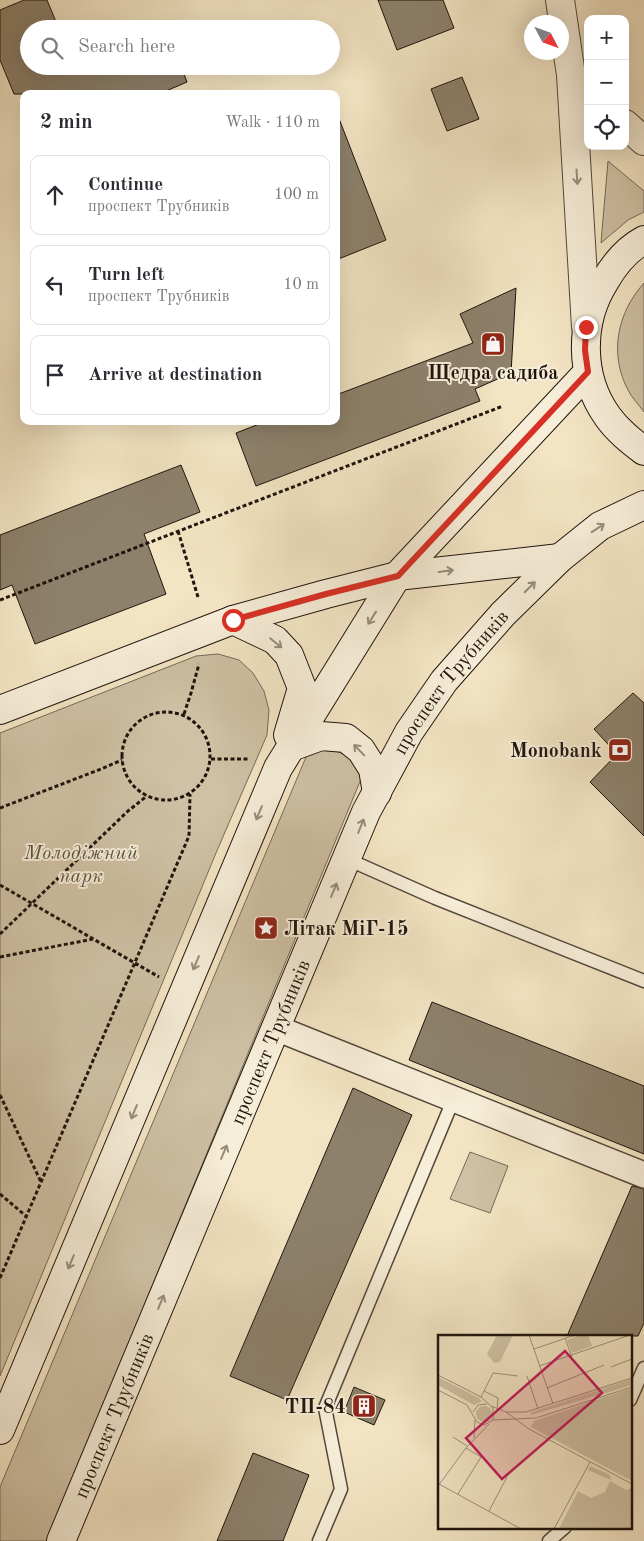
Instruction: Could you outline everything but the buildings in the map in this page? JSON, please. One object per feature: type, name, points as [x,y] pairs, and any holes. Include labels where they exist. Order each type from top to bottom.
[{"type":"main road","points":[[560,0],[580,83],[585,350],[588,372],[596,396],[608,418],[625,437],[644,451]]},
{"type":"main road","points":[[629,127],[644,140]]},
{"type":"main road","points":[[586,327],[596,294],[614,266],[644,240]]},
{"type":"main road","points":[[275,758],[398,576],[588,372]]},
{"type":"main road","name":"проспект Трубників","points":[[61,1541],[366,812],[409,732],[444,681],[503,614],[560,558],[600,526],[644,506]]},
{"type":"main road","points":[[0,710],[233,620],[326,594],[398,576],[560,558]]},
{"type":"main road","points":[[0,1430],[184,992],[302,688],[289,655],[275,640],[233,620]]},
{"type":"main road","points":[[275,758],[320,736],[346,738],[361,750],[373,770],[377,794]]},
{"type":"street","points":[[276,1028],[644,1175]]},
{"type":"lane","points":[[347,859],[435,898],[644,981]]},
{"type":"lane","points":[[319,1541],[341,1489],[324,1408],[454,1098]]},
{"type":"lane","points":[[632,1395],[644,1368]]},
{"type":"lane","points":[[549,1541],[564,1528]]},
{"type":"path","points":[[0,600],[503,406]]},
{"type":"path","points":[[178,531],[198,597]]},
{"type":"path","points":[[184,714],[201,656]]},
{"type":"path","points":[[169,711],[184,714],[196,722],[205,732],[210,745],[211,760],[207,773],[200,785],[190,794],[176,799],[161,800],[147,796],[134,787],[125,775],[122,760],[123,744],[129,730],[153,712],[169,711]]},
{"type":"path","points":[[211,760],[275,758]]},
{"type":"path","points":[[0,808],[122,760]]},
{"type":"path","points":[[0,1278],[189,836],[190,794]]},
{"type":"path","points":[[0,934],[128,811],[147,796]]},
{"type":"path","points":[[0,885],[184,992]]},
{"type":"path","points":[[0,957],[94,939]]},
{"type":"path","points":[[0,1095],[41,1182]]},
{"type":"path","points":[[0,1194],[26,1216]]},
{"type":"green space","points":[[608,161],[644,191],[644,212],[628,220],[601,243]]},
{"type":"green space","points":[[644,283],[644,412],[630,393],[622,376],[618,348],[619,334],[627,307]]},
{"type":"green space","name":"Молодіжний парк","points":[[218,654],[239,660],[253,673],[264,691],[269,710],[267,735],[216,853],[0,1376],[0,733],[196,656]]},
{"type":"green space","points":[[325,749],[344,754],[348,757],[356,766],[361,779],[47,1541],[0,1541],[0,1487],[306,757],[315,751]]},
{"type":"green space","points":[[470,1152],[508,1166],[490,1213],[450,1199]]},
{"type":"place","name":"Щедра садиба","points":[[493,344]]},
{"type":"place","name":"Monobank","points":[[620,750]]},
{"type":"place","name":"Літак МіГ-15","points":[[266,928]]},
{"type":"place","name":"ТП-84","points":[[364,1406]]},
{"type":"route","points":[[233,620],[398,576],[588,372],[585,350],[586,327]]}]
